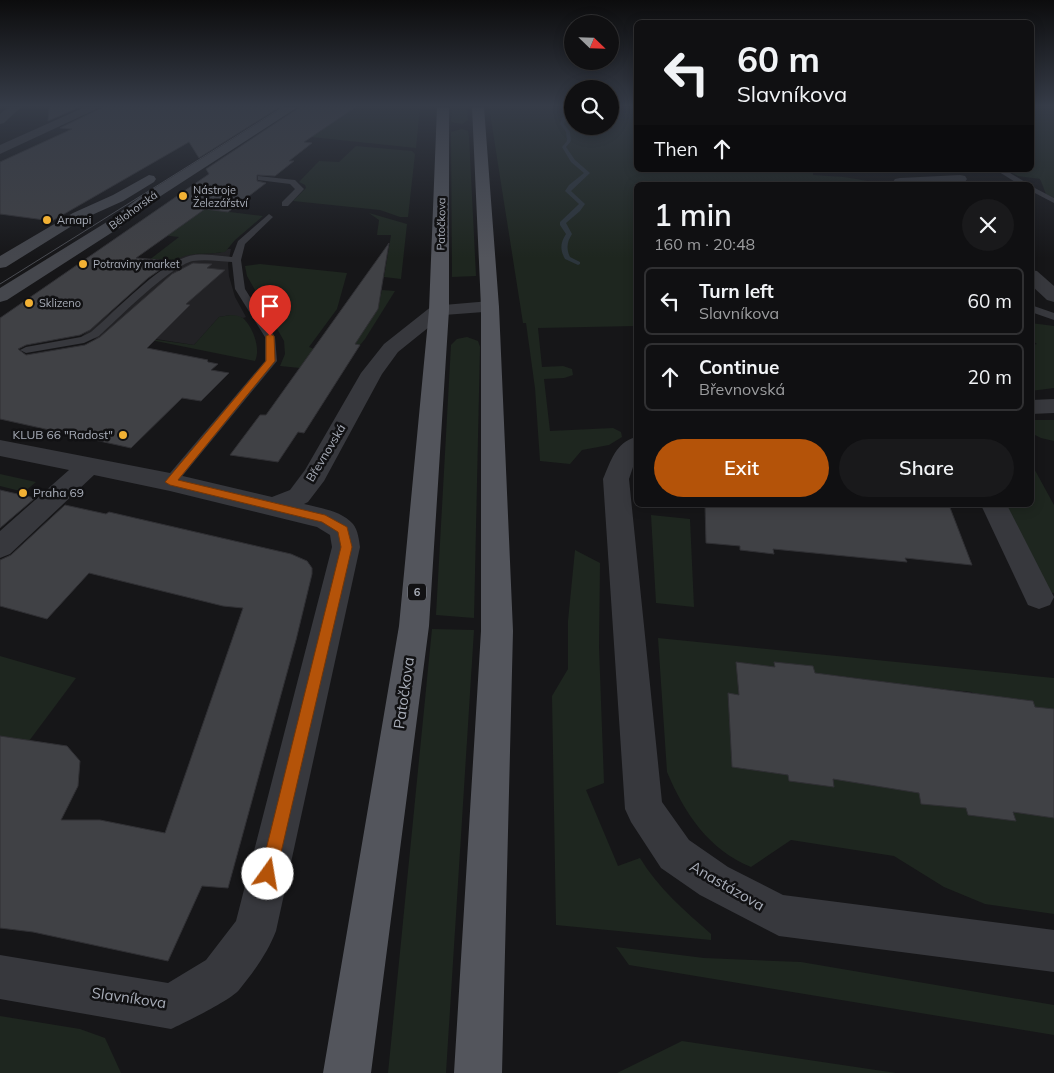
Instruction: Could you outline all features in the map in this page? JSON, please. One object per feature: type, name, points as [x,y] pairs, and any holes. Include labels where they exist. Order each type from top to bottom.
[{"type":"main road","name":"Patočkova","points":[[347,1073],[414,626],[439,310],[455,157]]},
{"type":"main road","name":"Patočkova","points":[[464,157],[490,307],[497,631],[478,1073]]},
{"type":"street","name":"Bělohorská","points":[[0,296],[124,218],[145,200],[213,157]]},
{"type":"street","name":"Bělohorská","points":[[0,263],[78,216],[118,198],[159,173]]},
{"type":"street","points":[[938,182],[960,179]]},
{"type":"street","points":[[1034,278],[1054,296]]},
{"type":"street","points":[[439,310],[490,307]]},
{"type":"street","name":"Břevnovská","points":[[276,506],[299,496],[315,475],[372,373],[390,348],[439,310]]},
{"type":"street","points":[[1034,407],[1054,406]]},
{"type":"street","name":"Anastázova","points":[[634,447],[626,453],[616,479],[644,809],[675,854],[714,881],[779,915],[1054,951]]},
{"type":"street","points":[[0,448],[170,482],[276,506]]},
{"type":"street","points":[[0,547],[88,467]]},
{"type":"street","name":"Slavníkova","points":[[0,977],[171,1006],[222,976],[255,931],[346,547],[343,530],[325,519],[276,506]]},
{"type":"street","points":[[995,507],[1039,597]]},
{"type":"lane","points":[[271,171],[258,180],[292,182],[300,189],[285,204]]},
{"type":"lane","points":[[1003,172],[1021,182]]},
{"type":"lane","points":[[1034,190],[1054,200]]},
{"type":"lane","points":[[170,482],[271,361],[270,336],[240,289],[236,260],[241,243],[269,217]]},
{"type":"lane","points":[[26,350],[84,340],[95,334],[167,271],[187,259],[236,260]]},
{"type":"lane","points":[[1034,309],[1054,317]]},
{"type":"shaded area","points":[[344,157],[415,157],[408,217],[400,217],[380,210],[293,201],[306,188],[305,185],[299,182],[319,161],[339,162]]},
{"type":"shaded area","points":[[451,157],[470,157],[476,276],[452,277]]},
{"type":"shaded area","points":[[497,157],[634,157],[634,172],[813,172],[813,175],[844,177],[873,182],[634,182],[634,326],[538,328],[542,367],[563,366],[572,369],[573,375],[564,378],[544,379],[550,431],[613,428],[621,432],[622,437],[609,445],[582,450],[570,464],[540,461],[535,388],[526,323],[523,323]]},
{"type":"shaded area","points":[[1034,157],[1054,157],[1054,198],[1046,194],[1040,179],[1018,176],[1011,172],[1034,172]]},
{"type":"shaded area","points":[[162,206],[183,209],[179,212],[198,214],[205,209],[263,216],[235,240],[225,252],[188,255],[165,266],[144,264],[179,237],[126,231]]},
{"type":"shaded area","points":[[369,213],[407,224],[401,279],[384,277],[391,235],[377,235],[379,220]]},
{"type":"shaded area","points":[[231,249],[228,264],[229,276],[235,297],[246,317],[231,315],[219,317],[194,345],[156,339],[109,340],[81,337],[177,258],[188,254],[219,253]]},
{"type":"shaded area","points":[[260,264],[347,273],[337,309],[309,347],[314,349],[300,368],[280,366],[285,354],[284,341],[247,276],[245,266]]},
{"type":"shaded area","points":[[382,290],[395,291],[365,339],[360,345],[355,344],[378,309]]},
{"type":"shaded area","points":[[231,315],[243,318],[250,327],[255,338],[257,350],[255,361],[136,337],[194,345],[219,317]]},
{"type":"shaded area","points":[[1034,323],[1054,326],[1054,388],[1034,391],[1034,344],[1037,344],[1034,342]]},
{"type":"shaded area","points":[[467,337],[478,341],[480,347],[474,618],[436,615],[451,345],[457,339]]},
{"type":"shaded area","points":[[1034,420],[1054,420],[1054,441],[1034,434]]},
{"type":"shaded area","points":[[1034,468],[1054,505],[1054,593],[1025,591],[988,507],[1034,507]]},
{"type":"shaded area","points":[[0,474],[36,482],[24,492],[0,486]]},
{"type":"shaded area","points":[[651,515],[690,519],[694,607],[656,603]]},
{"type":"shaded area","points":[[575,550],[600,563],[599,647],[604,783],[586,790],[618,866],[640,858],[664,889],[711,934],[711,940],[556,925],[552,696],[568,669],[568,621]]},
{"type":"shaded area","points":[[432,629],[474,630],[446,1073],[388,1073]]},
{"type":"shaded area","points":[[658,638],[1054,678],[1054,709],[1035,707],[1033,701],[1012,698],[977,706],[972,692],[931,688],[893,688],[892,683],[833,675],[816,680],[813,666],[775,662],[775,667],[737,662],[739,695],[728,694],[732,767],[788,775],[789,781],[834,787],[832,772],[851,774],[852,782],[919,793],[921,804],[965,805],[968,815],[1016,821],[1011,804],[1054,818],[1054,914],[985,904],[944,887],[894,856],[791,840],[751,867],[722,850],[710,840],[690,816],[667,772]]},
{"type":"shaded area","points":[[0,656],[76,678],[29,741],[0,736]]},
{"type":"shaded area","points":[[616,947],[704,958],[801,962],[1054,1005],[1054,1035],[629,965]]},
{"type":"shaded area","points":[[0,1016],[80,1029],[105,1038],[121,1073],[0,1073]]},
{"type":"shaded area","points":[[682,1041],[896,1073],[617,1073]]},
{"type":"building","points":[[11,157],[163,157],[52,221],[0,214],[0,162]]},
{"type":"building","points":[[224,157],[294,157],[289,161],[294,161],[275,176],[257,175],[257,181],[266,183],[228,212],[205,209],[136,258],[173,261],[148,278],[90,330],[80,335],[26,345],[18,349],[26,355],[85,345],[100,337],[172,274],[193,263],[212,264],[207,268],[225,270],[186,304],[190,305],[147,348],[208,360],[208,362],[218,364],[211,370],[229,373],[201,401],[182,398],[131,448],[0,419],[0,318],[209,174],[206,169]]},
{"type":"building","points":[[389,243],[378,309],[355,344],[360,345],[304,433],[298,432],[278,462],[230,455],[260,415],[266,415]]},
{"type":"building","points":[[0,490],[35,498],[0,528]]},
{"type":"building","points":[[65,505],[106,514],[109,512],[291,554],[307,561],[312,568],[296,640],[228,888],[202,886],[168,961],[33,932],[0,928],[0,736],[67,746],[80,761],[78,786],[61,820],[100,820],[165,833],[243,608],[223,606],[89,573],[47,619],[0,606],[0,560],[11,555]]},
{"type":"building","points":[[705,507],[950,507],[972,565],[905,558],[907,562],[773,549],[774,554],[740,550],[740,546],[706,543]]},
{"type":"building","points":[[736,662],[775,667],[774,662],[813,666],[815,673],[1033,701],[1035,707],[1054,709],[1054,818],[1013,812],[1016,821],[968,815],[966,808],[921,804],[919,793],[833,779],[834,787],[789,781],[788,775],[732,767],[728,693],[739,695]]},
{"type":"waterway","points":[[570,157],[587,173],[571,186],[568,191],[582,204],[578,210],[563,222],[569,234],[564,243],[564,251],[567,258],[578,263]]},
{"type":"tram line","points":[[0,284],[203,157]]},
{"type":"place","name":"Nástroje Železářství","points":[[183,196]]},
{"type":"place","name":"Arnapi","points":[[47,220]]},
{"type":"place","name":"Potraviny market","points":[[83,264]]},
{"type":"place","name":"Sklizeno","points":[[29,303]]},
{"type":"place","name":"KLUB 66 \"Radost\"","points":[[123,435]]},
{"type":"place","name":"Praha 69","points":[[23,493]]},
{"type":"route","points":[[268,874],[346,547],[343,530],[325,519],[170,482],[271,361],[270,336]]}]
